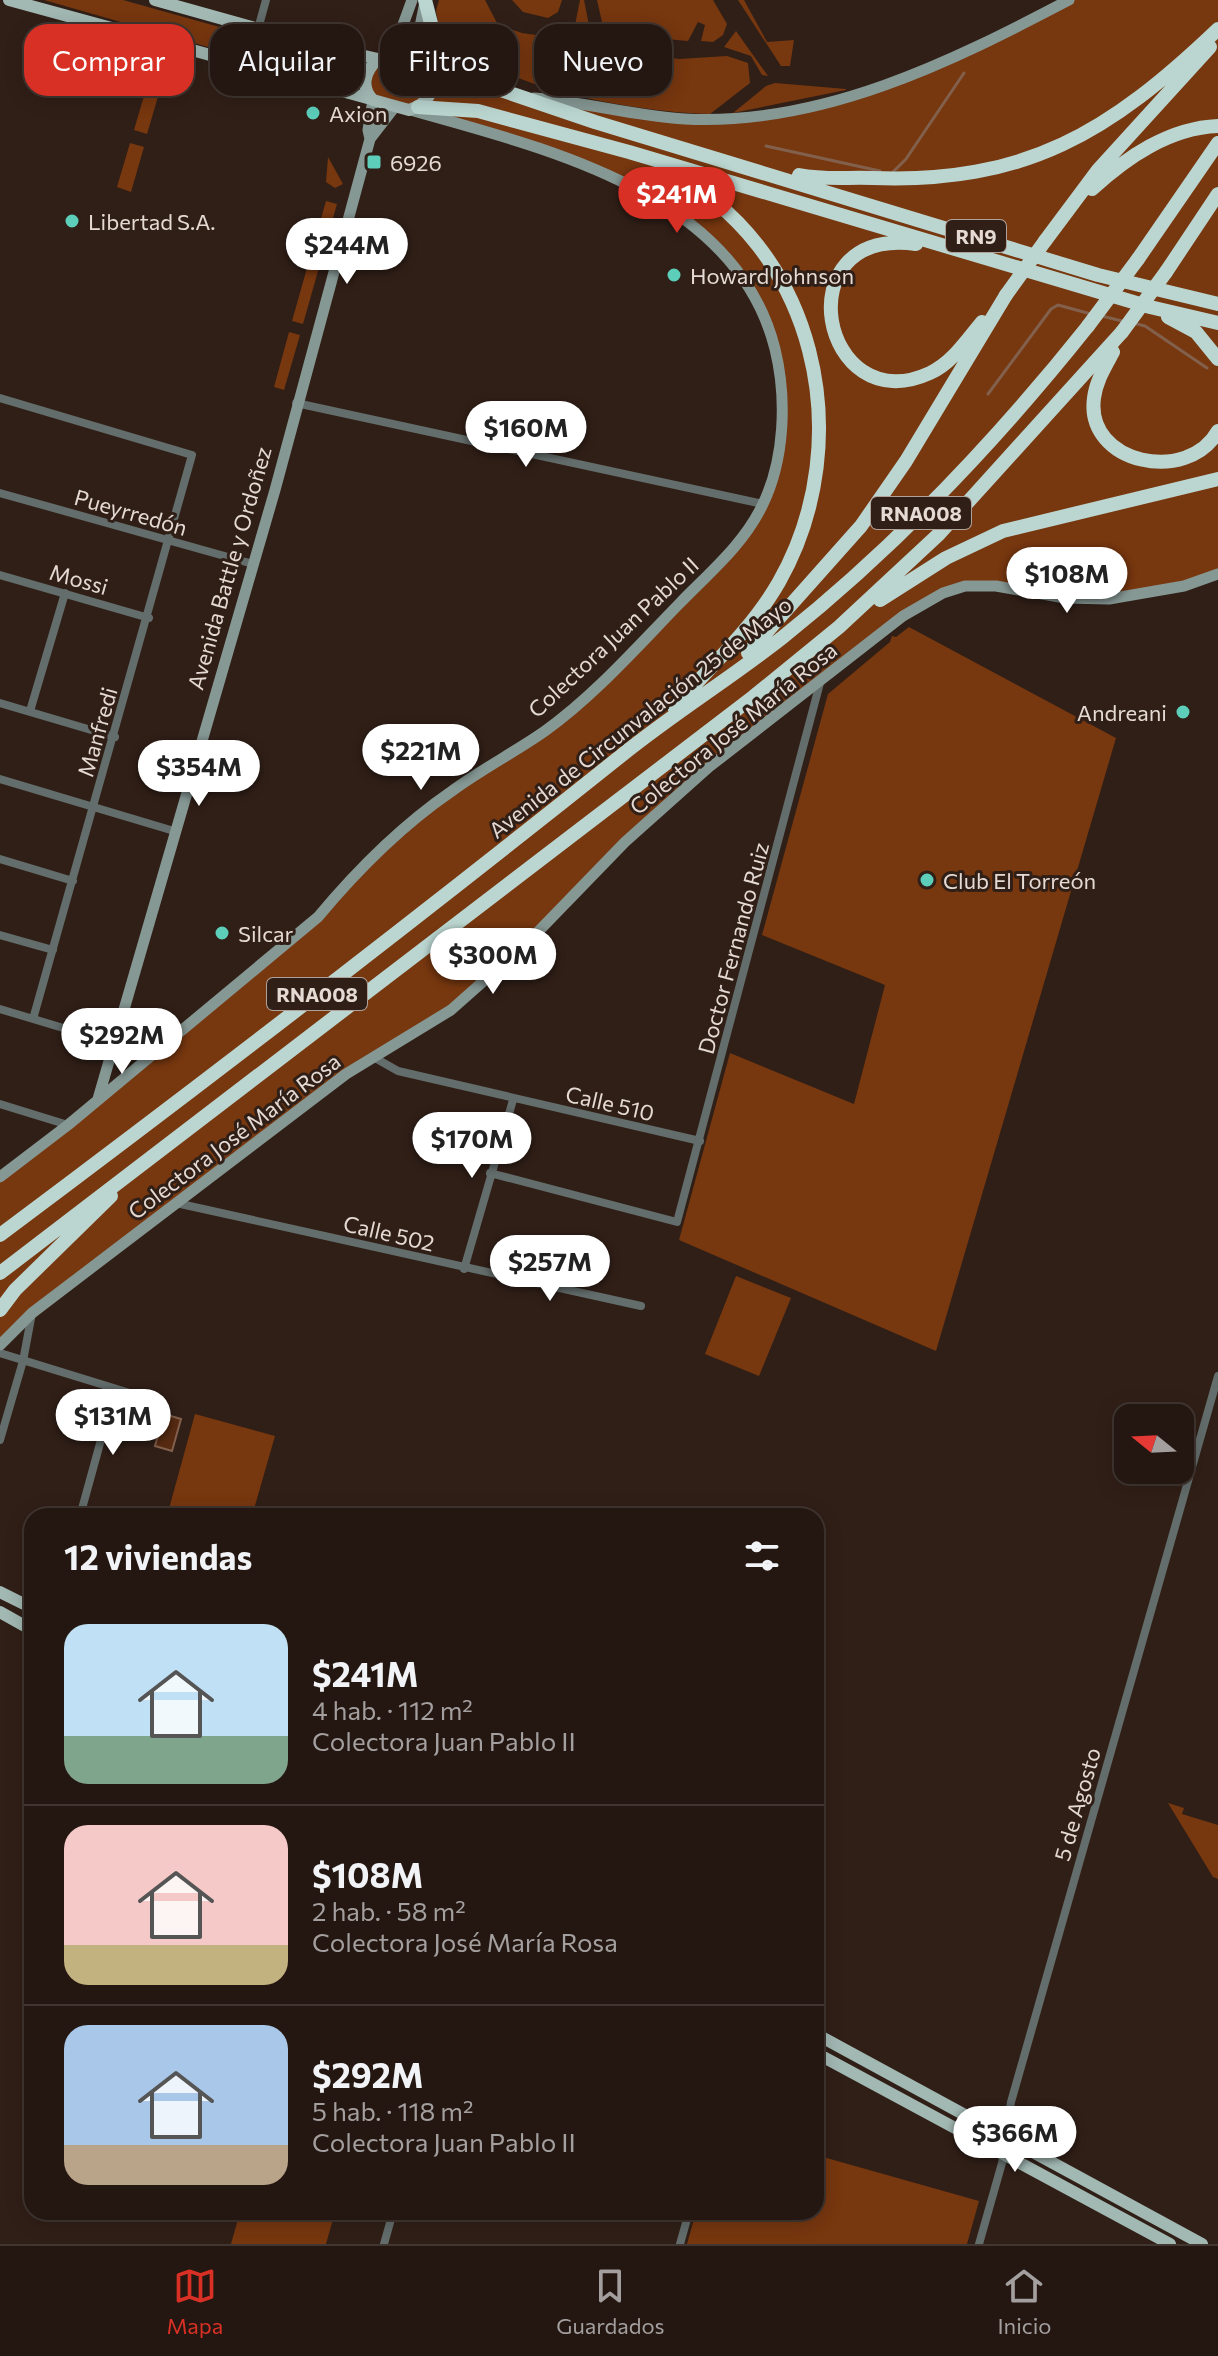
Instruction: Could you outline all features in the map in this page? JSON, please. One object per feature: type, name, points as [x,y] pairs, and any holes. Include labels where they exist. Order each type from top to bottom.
[{"type":"highway","points":[[425,0],[431,24]]},
{"type":"highway","points":[[736,163],[835,179],[958,176],[1035,158],[1098,128],[1138,101],[1218,29]]},
{"type":"highway","points":[[729,673],[785,616],[861,526],[906,461],[1006,295],[1045,241],[1098,170],[1218,38]]},
{"type":"highway","name":"RN9","points":[[518,97],[1124,283],[1218,304]]},
{"type":"highway","name":"RN9","points":[[414,108],[478,111],[629,152],[1150,307],[1218,323]]},
{"type":"highway","points":[[1045,241],[1089,192],[1119,166],[1171,135],[1212,127]]},
{"type":"highway","name":"Avenida de Circunvalación 25 de Mayo","points":[[0,1235],[478,870],[653,730],[780,639],[916,517],[1033,395],[1138,259],[1218,143]]},
{"type":"highway","points":[[629,152],[680,177],[719,202],[746,228],[769,257],[803,325],[813,362],[819,404],[819,446],[813,493],[799,538],[779,582],[749,625],[653,730]]},
{"type":"highway","name":"RNA008","points":[[0,1273],[753,697],[839,627],[939,534],[1122,332],[1218,194]]},
{"type":"highway","points":[[1188,240],[1218,208]]},
{"type":"highway","points":[[964,250],[881,243],[850,260],[838,274],[829,297],[830,326],[840,351],[864,372],[880,378],[898,381],[916,378],[932,372],[955,354],[1006,295]]},
{"type":"highway","points":[[1150,307],[1196,332],[1218,359]]},
{"type":"highway","points":[[1122,332],[1098,380],[1093,399],[1094,414],[1108,441],[1134,458],[1167,462],[1201,450],[1218,431]]},
{"type":"highway","points":[[839,627],[946,558],[1003,531],[1218,479]]},
{"type":"highway","points":[[0,1310],[53,1252],[95,1215],[127,1177]]},
{"type":"highway","points":[[0,1228],[50,1197]]},
{"type":"main road","points":[[9,0],[394,108],[414,108],[428,96]]},
{"type":"main road","points":[[155,0],[240,24]]},
{"type":"main road","points":[[403,24],[412,0]]},
{"type":"main road","points":[[420,24],[425,0]]},
{"type":"main road","points":[[518,97],[573,101],[684,119],[742,118],[800,110],[883,86],[948,61],[1069,0]]},
{"type":"main road","points":[[364,56],[378,59],[366,75],[365,85],[372,100]]},
{"type":"main road","name":"Avenida Battle y Ordoñez","points":[[370,139],[368,130],[372,100]]},
{"type":"main road","name":"Avenida Battle y Ordoñez","points":[[98,1100],[253,564],[370,139],[394,108]]},
{"type":"main road","name":"Colectora Juan Pablo II","points":[[0,1177],[68,1125],[318,917],[349,880],[399,832],[452,791],[547,729],[634,650],[741,541],[763,504],[777,463],[782,415],[780,370],[771,334],[756,297],[741,272],[715,243],[659,203],[602,173],[534,145],[414,108]]},
{"type":"main road","name":"Colectora José María Rosa","points":[[0,1345],[32,1313],[346,1074],[451,1010],[531,939],[625,842],[709,767],[903,616],[943,593],[965,586],[996,586],[1065,598],[1109,599],[1184,586],[1218,574]]},
{"type":"main road","points":[[0,1592],[24,1604]]},
{"type":"main road","points":[[0,1612],[24,1626]]},
{"type":"main road","points":[[824,2038],[1202,2244]]},
{"type":"main road","points":[[824,2057],[1170,2244]]},
{"type":"street","points":[[259,24],[266,0]]},
{"type":"street","name":"Manfredi","points":[[0,398],[192,455],[149,618],[33,1019]]},
{"type":"street","points":[[296,403],[763,504]]},
{"type":"street","name":"Pueyrredón","points":[[0,493],[253,564]]},
{"type":"street","name":"Mossi","points":[[0,575],[149,618]]},
{"type":"street","points":[[30,711],[65,593]]},
{"type":"street","name":"Doctor Fernando Ruiz","points":[[490,1173],[677,1222],[820,683]]},
{"type":"street","points":[[0,703],[115,737]]},
{"type":"street","points":[[0,779],[174,831]]},
{"type":"street","points":[[0,859],[73,881]]},
{"type":"street","points":[[0,935],[53,950]]},
{"type":"street","points":[[0,1009],[113,1043]]},
{"type":"street","name":"Calle 510","points":[[375,1058],[398,1071],[700,1141]]},
{"type":"street","points":[[464,1269],[513,1100]]},
{"type":"street","points":[[0,1104],[68,1125]]},
{"type":"street","name":"Calle 502","points":[[176,1203],[641,1306]]},
{"type":"street","points":[[0,1440],[23,1361],[32,1313]]},
{"type":"street","points":[[0,1353],[159,1402]]},
{"type":"street","name":"5 de Agosto","points":[[979,2244],[1004,2154],[1011,2102],[1218,1376]]},
{"type":"street","points":[[82,1508],[115,1389]]},
{"type":"street","points":[[384,2244],[391,2220]]},
{"type":"street","points":[[680,2244],[687,2220]]},
{"type":"shaded area","points":[[44,0],[123,0],[210,24],[210,48],[194,43],[194,24],[128,24]]},
{"type":"shaded area","points":[[439,0],[485,0],[497,24],[438,24],[436,11]]},
{"type":"shaded area","points":[[512,0],[562,0],[558,12],[548,18],[523,12]]},
{"type":"shaded area","points":[[580,0],[584,0],[589,24],[575,24]]},
{"type":"shaded area","points":[[597,0],[713,0],[727,24],[723,35],[713,42],[701,41],[705,25],[698,22],[688,41],[672,40],[672,24],[602,22]]},
{"type":"shaded area","points":[[738,0],[744,0],[767,42],[794,40],[790,66],[781,66]]},
{"type":"shaded area","points":[[1069,0],[1218,0],[1218,574],[1109,599],[996,586],[943,593],[709,767],[451,1010],[346,1074],[0,1345],[0,1177],[318,917],[399,832],[547,729],[741,541],[777,463],[780,370],[741,272],[659,203],[534,145],[385,106],[365,85],[380,63],[380,96],[518,96],[518,92],[650,115],[742,118],[883,86]]},
{"type":"shaded area","points":[[736,31],[768,76],[762,75],[751,56],[724,47]]},
{"type":"shaded area","points":[[518,32],[534,35],[534,83],[518,77]]},
{"type":"shaded area","points":[[727,56],[748,63],[750,83],[710,114],[604,102],[578,96],[672,96],[672,58]]},
{"type":"shaded area","points":[[775,83],[846,90],[733,113],[766,86]]},
{"type":"shaded area","points":[[144,96],[158,96],[147,134],[134,130]]},
{"type":"shaded area","points":[[130,143],[144,147],[131,192],[117,187]]},
{"type":"shaded area","points":[[328,157],[343,184],[335,188],[326,182]]},
{"type":"shaded area","points":[[326,201],[337,204],[303,324],[292,321]]},
{"type":"shaded area","points":[[289,332],[300,335],[284,390],[274,387]]},
{"type":"shaded area","points":[[909,627],[1116,738],[936,1351],[679,1240],[730,1053],[854,1104],[885,985],[762,935],[828,694],[890,642],[892,636],[896,637]]},
{"type":"shaded area","points":[[736,1276],[791,1298],[759,1376],[705,1354]]},
{"type":"shaded area","points":[[164,1414],[181,1419],[172,1451],[155,1446]]},
{"type":"shaded area","points":[[195,1414],[275,1436],[254,1508],[169,1508]]},
{"type":"shaded area","points":[[1168,1803],[1184,1808],[1182,1814],[1218,1825],[1218,1879],[1213,1877]]},
{"type":"shaded area","points":[[824,2157],[979,2201],[967,2244],[687,2244],[694,2220],[824,2220]]},
{"type":"shaded area","points":[[238,2220],[333,2220],[326,2244],[231,2244]]},
{"type":"waterway","points":[[892,173],[906,159],[964,73]]},
{"type":"waterway","points":[[766,146],[880,171]]},
{"type":"waterway","points":[[988,394],[1051,309],[1058,305],[1091,314]]},
{"type":"waterway","points":[[1102,316],[1122,321]]},
{"type":"waterway","points":[[1133,323],[1145,326],[1207,368]]},
{"type":"place","name":"Axion","points":[[313,113]]},
{"type":"place","name":"6926","points":[[374,162]]},
{"type":"place","name":"Libertad S.A.","points":[[72,221]]},
{"type":"place","name":"Howard Johnson","points":[[674,275]]},
{"type":"place","name":"Andreani","points":[[1183,712]]},
{"type":"place","name":"Club El Torreón","points":[[927,880]]},
{"type":"place","name":"Silcar","points":[[222,933]]}]
